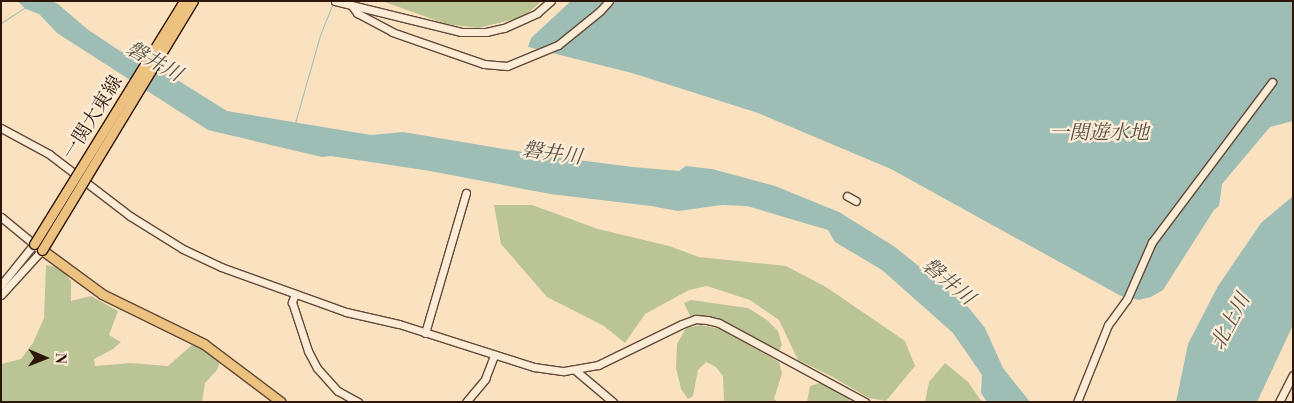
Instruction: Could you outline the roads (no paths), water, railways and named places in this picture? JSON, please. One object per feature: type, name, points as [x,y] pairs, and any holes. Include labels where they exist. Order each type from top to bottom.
[{"type":"main road","name":"一関大東線","points":[[38,247],[184,1]]},
{"type":"main road","name":"一関大東線","points":[[38,247],[193,1]]},
{"type":"main road","points":[[38,247],[102,294],[204,344],[281,402]]},
{"type":"street","points":[[335,1],[461,32],[486,32],[520,22],[537,14],[551,1]]},
{"type":"street","points":[[352,6],[357,13],[392,32],[484,64],[507,66],[558,45],[600,11],[608,1]]},
{"type":"street","points":[[1077,402],[1108,325],[1127,299],[1152,242],[1272,82]]},
{"type":"street","points":[[1,128],[49,154],[130,216],[174,244],[221,267],[346,312],[425,333],[552,371],[575,370],[598,365],[622,355],[682,324],[696,319],[707,320],[719,323],[865,402]]},
{"type":"street","points":[[425,333],[466,193]]},
{"type":"street","points":[[847,196],[856,201]]},
{"type":"street","points":[[1,216],[38,247]]},
{"type":"street","points":[[1,285],[38,247]]},
{"type":"street","points":[[1,295],[38,247]]},
{"type":"street","points":[[295,294],[292,302],[308,351],[317,368],[338,391],[358,402]]},
{"type":"street","points":[[466,402],[485,379],[494,355]]},
{"type":"street","points":[[575,370],[612,402]]},
{"type":"street","points":[[1279,402],[1293,375]]},
{"type":"water","points":[[17,1],[51,1],[58,4],[87,29],[120,51],[163,71],[227,111],[371,135],[403,132],[546,156],[633,167],[679,171],[686,166],[712,169],[775,186],[839,212],[895,247],[969,308],[985,328],[1003,368],[1030,402],[987,402],[981,393],[982,375],[953,333],[882,270],[835,242],[828,230],[747,206],[722,205],[678,211],[550,194],[430,171],[331,156],[322,157],[208,130],[57,33],[39,14],[26,9]]},
{"type":"water","name":"一関遊水地","points":[[571,1],[1293,1],[1293,121],[1270,127],[1222,184],[1219,206],[1214,210],[1163,290],[1151,297],[1139,300],[1121,296],[891,169],[758,113],[632,73],[528,47],[531,38]]},
{"type":"water","name":"北上川","points":[[1293,196],[1293,325],[1257,402],[1176,402],[1188,344],[1218,286],[1261,223]]},
{"type":"waterway","points":[[295,123],[320,35],[332,5]]},
{"type":"waterway","points":[[1,23],[26,7]]},
{"type":"water label","name":"磐井川","points":[[154,62]]},
{"type":"water label","name":"磐井川","points":[[552,154]]},
{"type":"water label","name":"磐井川","points":[[948,282]]}]
